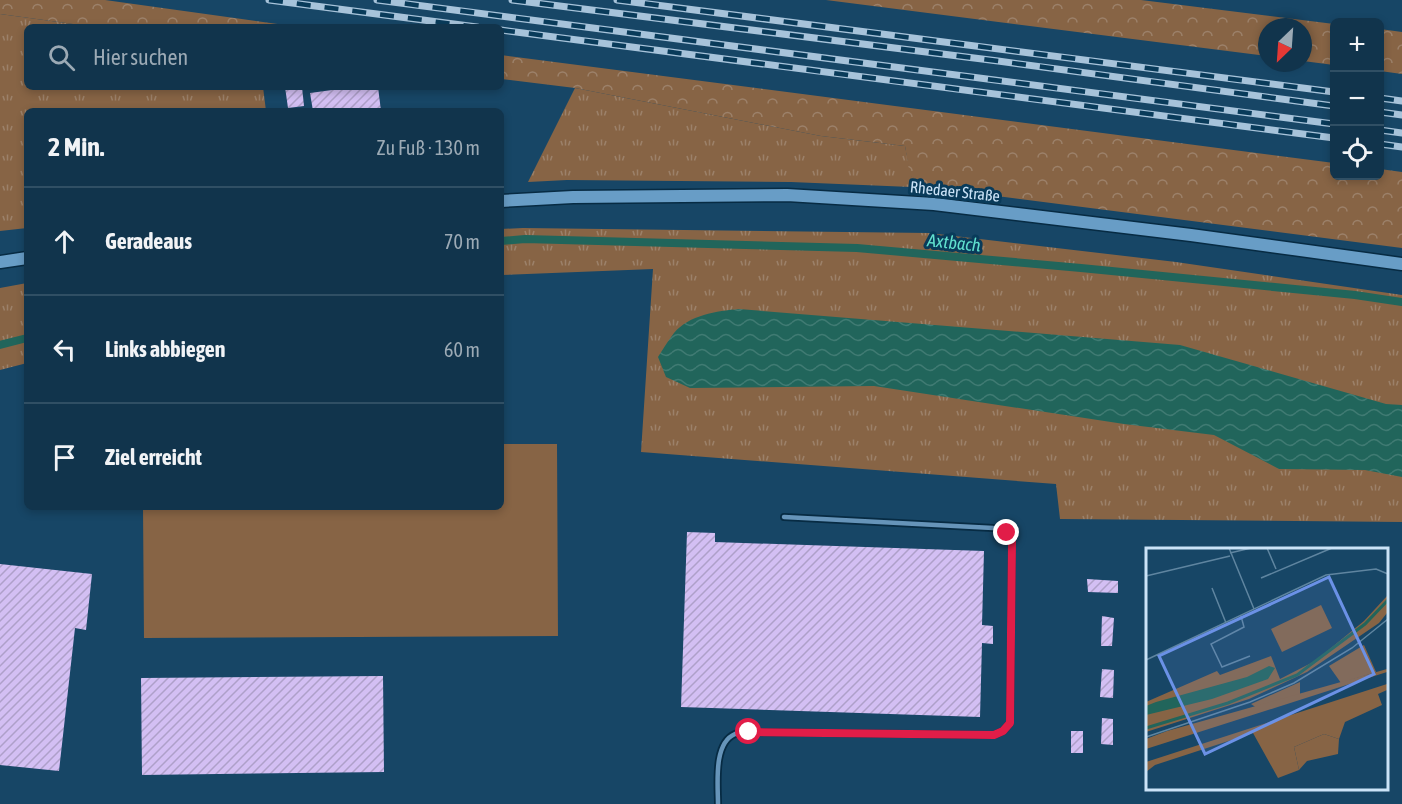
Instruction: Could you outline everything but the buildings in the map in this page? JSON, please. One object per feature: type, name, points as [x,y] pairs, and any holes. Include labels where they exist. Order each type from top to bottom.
[{"type":"street","name":"Rhedaer Straße","points":[[504,201],[573,197],[787,195],[934,204],[1191,235],[1402,264]]},
{"type":"street","points":[[0,262],[24,258]]},
{"type":"lane","points":[[718,804],[717,769],[722,746],[733,735],[749,732],[994,735],[1003,731],[1010,723],[1012,542],[1007,533],[993,528],[784,517]]},
{"type":"green space","points":[[0,0],[105,0],[277,24],[73,24],[0,14]]},
{"type":"green space","points":[[826,0],[1141,0],[1286,18],[1258,18],[1258,55]]},
{"type":"green space","points":[[0,14],[73,24],[24,24],[24,90],[263,90],[266,108],[24,108],[24,228],[0,231]]},
{"type":"green space","points":[[1312,21],[1330,24],[1330,64],[1312,62]]},
{"type":"green space","points":[[1384,30],[1402,32],[1402,74],[1384,72]]},
{"type":"green space","points":[[504,55],[1330,162],[1330,180],[1384,180],[1384,170],[1402,172],[1402,248],[935,188],[910,176],[905,146],[821,136],[575,88],[504,79]]},
{"type":"green space","points":[[575,88],[821,136],[905,146],[911,176],[935,188],[791,182],[567,180],[528,182]]},
{"type":"green space","points":[[504,229],[929,233],[1176,262],[1402,295],[1402,522],[1060,519],[1056,484],[641,452],[653,269],[504,275]]},
{"type":"green space","points":[[24,284],[24,364],[0,370],[0,288]]},
{"type":"green space","points":[[504,444],[557,444],[558,636],[144,638],[143,510],[504,510]]},
{"type":"water","points":[[739,309],[1180,345],[1386,404],[1402,405],[1402,477],[1365,470],[1279,469],[1214,435],[1124,424],[874,386],[690,388],[666,377],[658,357],[680,327],[704,315]]},
{"type":"waterway","name":"Axtbach","points":[[504,241],[525,239],[857,248],[1355,295],[1402,302]]},
{"type":"waterway","name":"Axtbach","points":[[0,345],[24,339]]},
{"type":"railway","points":[[269,0],[454,24]]},
{"type":"railway","points":[[377,0],[1330,123]]},
{"type":"railway","points":[[512,0],[1330,105]]},
{"type":"railway","points":[[617,0],[1330,91]]},
{"type":"railway","points":[[504,30],[1330,137]]},
{"type":"railway","points":[[1384,99],[1402,101]]},
{"type":"railway","points":[[1384,113],[1402,115]]},
{"type":"railway","points":[[1384,131],[1402,133]]},
{"type":"railway","points":[[1384,145],[1402,147]]},
{"type":"route","points":[[749,732],[994,735],[1003,731],[1010,723],[1012,542],[1007,533]]}]
